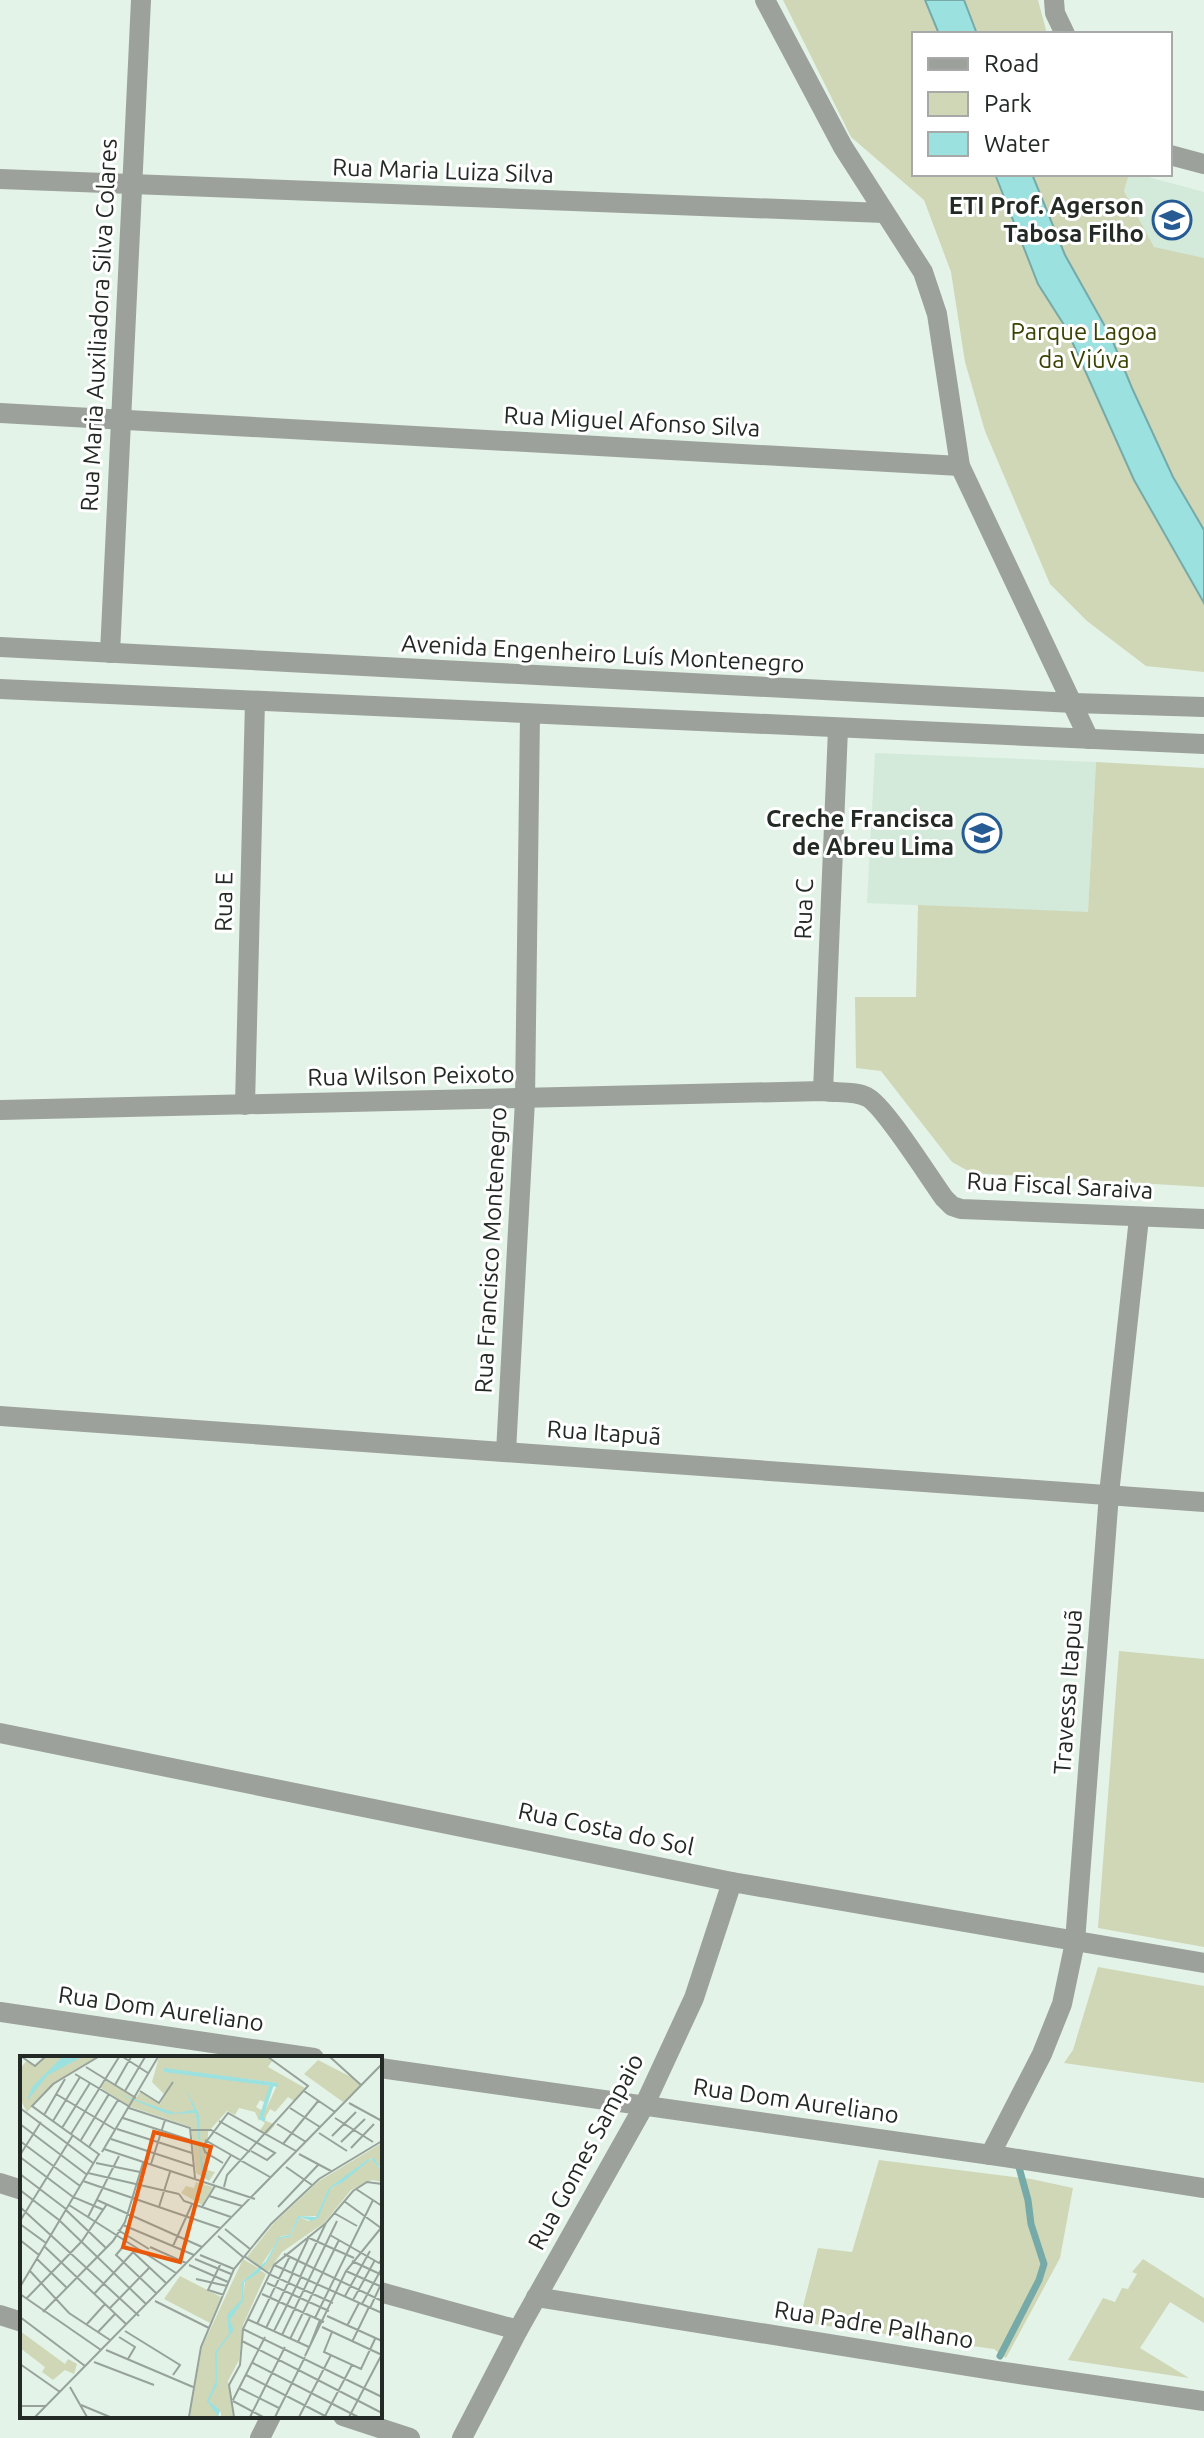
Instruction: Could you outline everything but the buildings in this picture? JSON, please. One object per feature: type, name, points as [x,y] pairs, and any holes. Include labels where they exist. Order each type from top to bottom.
[{"type":"street","name":"Rua Maria Auxiliadora Silva Colares","points":[[110,653],[141,0]]},
{"type":"street","points":[[765,0],[843,147],[923,272],[937,314],[960,466],[1089,739]]},
{"type":"street","points":[[1054,0],[1055,13],[1064,32]]},
{"type":"street","points":[[1172,156],[1204,164]]},
{"type":"street","name":"Rua Maria Luiza Silva","points":[[0,179],[884,213]]},
{"type":"street","name":"Rua Miguel Afonso Silva","points":[[0,413],[960,466]]},
{"type":"street","name":"Avenida Engenheiro Luís Montenegro","points":[[0,647],[1073,703],[1204,707]]},
{"type":"street","points":[[473,710],[475,673]]},
{"type":"street","points":[[0,689],[1204,744]]},
{"type":"street","name":"Rua E","points":[[245,1105],[255,701]]},
{"type":"street","name":"Rua Francisco Montenegro","points":[[506,1452],[525,1100],[530,714]]},
{"type":"street","name":"Rua C","points":[[823,1091],[838,729]]},
{"type":"street","name":"Rua Wilson Peixoto","points":[[0,1110],[823,1091]]},
{"type":"street","name":"Rua Fiscal Saraiva","points":[[823,1091],[864,1095],[872,1101],[952,1206],[961,1209],[1204,1219]]},
{"type":"street","name":"Travessa Itapuã","points":[[990,2155],[1042,2054],[1062,2004],[1075,1942],[1109,1494],[1139,1218]]},
{"type":"street","name":"Rua Itapuã","points":[[0,1416],[1204,1502]]},
{"type":"street","name":"Rua Costa do Sol","points":[[0,1733],[732,1882],[1204,1963]]},
{"type":"street","name":"Rua Gomes Sampaio","points":[[462,2438],[536,2297],[644,2106],[694,1998],[732,1882]]},
{"type":"street","name":"Rua Dom Aureliano","points":[[0,2012],[300,2056]]},
{"type":"street","name":"Rua Dom Aureliano","points":[[382,2068],[1204,2188]]},
{"type":"street","points":[[0,2183],[20,2189]]},
{"type":"street","points":[[382,2293],[518,2330]]},
{"type":"street","name":"Rua Padre Palhano","points":[[536,2297],[1204,2401]]},
{"type":"street","points":[[0,2315],[20,2321]]},
{"type":"street","points":[[260,2438],[270,2418]]},
{"type":"street","points":[[349,2418],[410,2438]]},
{"type":"shaded area","name":"ETI Prof. Agerson Tabosa Filho","points":[[1128,176],[1144,176],[1204,192],[1204,318],[1154,248],[1124,191]]},
{"type":"shaded area","name":"Creche Francisca de Abreu Lima","points":[[875,753],[1096,762],[1088,913],[867,903]]},
{"type":"green space","name":"Parque Lagoa da Viúva","points":[[783,0],[1038,0],[1046,32],[912,32],[912,176],[1128,176],[1124,191],[1154,247],[1204,258],[1204,672],[1146,666],[1087,621],[1050,584],[985,431],[965,362],[951,272],[924,200],[851,137]]},
{"type":"green space","points":[[1096,762],[1204,768],[1204,1187],[972,1173],[952,1162],[881,1071],[856,1068],[855,997],[916,997],[918,905],[1088,912]]},
{"type":"green space","points":[[1119,1651],[1204,1659],[1204,1947],[1098,1928]]},
{"type":"green space","points":[[1098,1967],[1204,1986],[1204,2083],[1064,2063],[1073,2050]]},
{"type":"green space","points":[[879,2160],[1031,2179],[1073,2188],[1060,2258],[1006,2358],[994,2349],[799,2322],[818,2248],[852,2252]]},
{"type":"green space","points":[[1143,2259],[1204,2298],[1204,2323],[1170,2302],[1140,2348],[1189,2378],[1068,2360],[1103,2298],[1115,2302],[1122,2288],[1128,2289],[1137,2274],[1132,2272]]},
{"type":"water","points":[[925,0],[964,0],[976,32],[938,32]]},
{"type":"water","points":[[996,176],[1033,176],[1065,255],[1111,337],[1173,477],[1204,530],[1204,603],[1134,480],[1066,328],[1038,284]]},
{"type":"waterway","points":[[1000,2356],[1044,2264],[1031,2224],[1017,2160]]},
{"type":"place","name":"ETI Prof. Agerson Tabosa Filho","points":[[1172,220]]},
{"type":"place","name":"Creche Francisca de Abreu Lima","points":[[982,833]]}]
